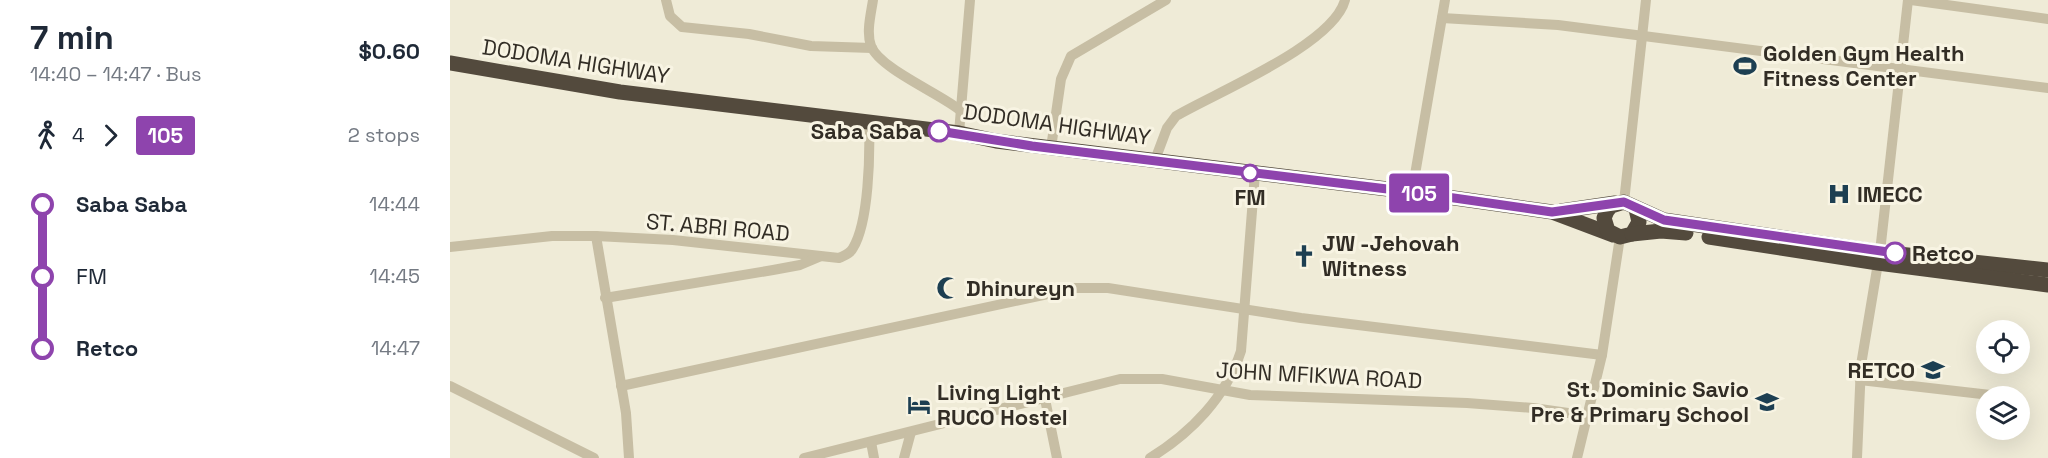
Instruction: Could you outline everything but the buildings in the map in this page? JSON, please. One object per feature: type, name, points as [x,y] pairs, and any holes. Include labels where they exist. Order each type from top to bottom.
[{"type":"highway","name":"DODOMA HIGHWAY","points":[[450,63],[620,92],[869,124],[959,133],[1051,148],[1412,192],[1552,212]]},
{"type":"highway","points":[[1552,212],[1626,205]]},
{"type":"highway","points":[[1622,235],[1639,222],[1626,205]]},
{"type":"highway","points":[[2048,270],[1879,257],[1674,232],[1622,235],[1608,231],[1604,218],[1611,206],[1626,205],[1664,220],[1879,257],[2048,285]]},
{"type":"highway","points":[[1552,212],[1622,235]]},
{"type":"street","points":[[666,0],[670,16],[682,27],[749,34],[811,46],[872,48],[892,67],[962,111]]},
{"type":"street","points":[[872,48],[870,22],[873,0]]},
{"type":"street","points":[[959,133],[970,0]]},
{"type":"street","points":[[1051,148],[1061,79],[1071,56],[1166,0]]},
{"type":"street","points":[[1155,160],[1167,128],[1176,116],[1317,38],[1339,13],[1345,0]]},
{"type":"street","points":[[1412,192],[1445,0]]},
{"type":"street","points":[[1626,205],[1646,0]]},
{"type":"street","points":[[1857,458],[1860,380],[1879,257],[1899,68],[1909,0],[2048,19]]},
{"type":"street","points":[[1442,18],[1558,25],[2048,88]]},
{"type":"street","name":"ST. ABRI ROAD","points":[[450,247],[552,236],[597,236],[673,240],[839,258],[849,254],[855,246],[864,208],[869,168],[869,124]]},
{"type":"street","points":[[1150,458],[1187,431],[1223,392],[1241,351],[1255,173]]},
{"type":"street","points":[[1577,458],[1602,355],[1622,235]]},
{"type":"street","points":[[597,236],[605,298],[626,413],[629,458]]},
{"type":"street","points":[[605,298],[800,265],[820,256]]},
{"type":"street","points":[[621,386],[1076,288],[1108,288],[1602,355]]},
{"type":"street","name":"JOHN MFIKWA ROAD","points":[[804,458],[1120,379],[1144,377],[1223,392],[1289,398],[1467,403],[1533,408],[1589,416]]},
{"type":"street","points":[[1860,380],[1976,393]]},
{"type":"street","points":[[450,386],[594,458]]},
{"type":"street","points":[[1045,399],[1057,458]]},
{"type":"street","points":[[904,458],[910,432]]},
{"type":"street","points":[[871,442],[874,458]]},
{"type":"bus line","name":"105","points":[[939,131],[1032,146],[1412,192],[1552,212],[1624,202],[1664,220],[1895,253]]},
{"type":"place","name":"Golden Gym Health Fitness Center","points":[[1745,66]]},
{"type":"place","name":"Saba Saba","points":[[939,131]]},
{"type":"place","name":"FM","points":[[1250,173]]},
{"type":"place","name":"IMECC","points":[[1839,194]]},
{"type":"place","name":"Retco","points":[[1895,253]]},
{"type":"place","name":"JW -Jehovah Witness","points":[[1304,256]]},
{"type":"place","name":"Dhinureyn","points":[[948,288]]},
{"type":"place","name":"RETCO","points":[[1933,370]]},
{"type":"place","name":"St. Dominic Savio Pre & Primary School","points":[[1767,402]]},
{"type":"place","name":"Living Light RUCO Hostel","points":[[919,405]]}]
